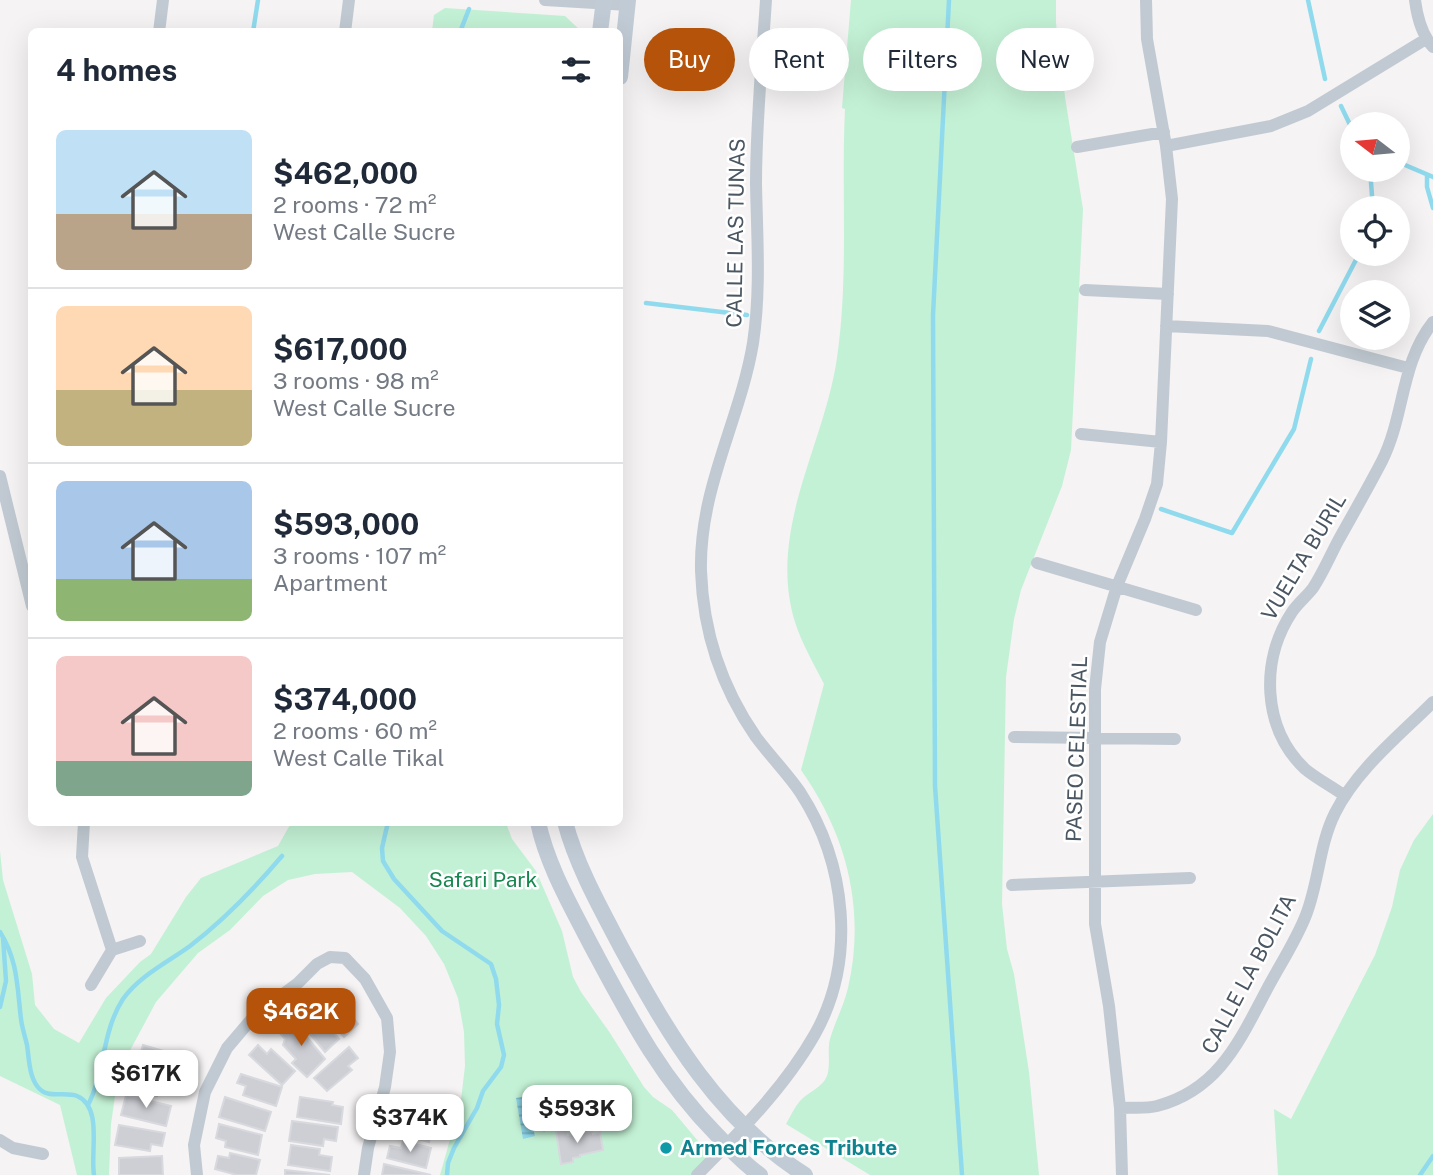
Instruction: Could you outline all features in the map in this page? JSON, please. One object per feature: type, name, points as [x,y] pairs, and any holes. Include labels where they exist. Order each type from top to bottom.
[{"type":"street","points":[[160,28],[163,0]]},
{"type":"street","points":[[346,28],[349,0]]},
{"type":"street","points":[[545,0],[628,2],[623,49]]},
{"type":"street","name":"CALLE LAS TUNAS","points":[[697,1175],[745,1127],[798,1061],[816,1032],[835,979],[841,921],[834,866],[824,840],[799,792],[758,741],[734,701],[714,651],[703,602],[701,555],[705,514],[716,467],[748,367],[756,314],[758,133],[766,0]]},
{"type":"street","name":"PASEO CELESTIAL","points":[[1122,1175],[1120,1108],[1109,1006],[1095,924],[1095,689],[1100,642],[1117,586],[1157,484],[1161,442],[1172,199],[1164,132],[1147,40],[1146,0]]},
{"type":"street","points":[[1166,146],[1271,126],[1308,111],[1430,43],[1416,11],[1415,0]]},
{"type":"street","points":[[601,28],[604,2]]},
{"type":"street","points":[[1077,147],[1164,132]]},
{"type":"street","points":[[1085,290],[1168,294]]},
{"type":"street","name":"VUELTA BURIL","points":[[1345,796],[1306,769],[1286,744],[1272,713],[1269,678],[1276,642],[1292,612],[1313,588],[1384,458],[1408,368],[1423,335],[1433,322]]},
{"type":"street","points":[[1166,326],[1268,331],[1408,368]]},
{"type":"street","points":[[1081,434],[1161,442]]},
{"type":"street","points":[[0,476],[28,590]]},
{"type":"street","points":[[1037,563],[1196,610]]},
{"type":"street","name":"CALLE LA BOLITA","points":[[1120,1108],[1155,1107],[1186,1095],[1216,1074],[1237,1045],[1306,917],[1317,880],[1325,837],[1345,796],[1367,768],[1433,702]]},
{"type":"street","points":[[1014,737],[1175,739]]},
{"type":"street","points":[[84,826],[82,857],[112,950]]},
{"type":"street","points":[[539,826],[570,904],[645,1044],[691,1109],[760,1175]]},
{"type":"street","points":[[567,826],[590,887],[671,1036],[711,1091],[745,1127],[761,1143],[805,1175]]},
{"type":"street","points":[[1012,885],[1094,884],[1190,878]]},
{"type":"street","points":[[91,985],[112,950],[140,941]]},
{"type":"street","points":[[197,1175],[194,1145],[205,1092],[227,1048],[256,1014],[298,983],[317,964],[330,957],[345,958],[365,979],[387,1018],[390,1052],[385,1087],[364,1175]]},
{"type":"street","points":[[0,1140],[13,1147],[43,1154]]},
{"type":"green space","points":[[851,0],[1056,0],[1057,28],[996,28],[996,91],[1064,91],[1083,209],[1071,450],[1062,486],[1021,590],[1006,677],[1002,904],[1007,949],[1014,974],[1029,1072],[1039,1175],[870,1175],[786,1124],[800,1101],[822,1084],[827,1076],[830,1039],[848,988],[855,930],[853,902],[841,847],[817,795],[801,770],[824,684],[795,622],[788,588],[788,554],[793,522],[830,391],[841,327],[845,109],[842,108],[843,91],[849,91]]},
{"type":"green space","points":[[445,8],[565,16],[578,28],[432,28],[434,15]]},
{"type":"green space","points":[[1433,814],[1433,1175],[1278,1175],[1274,1109],[1291,1119],[1375,955],[1392,907],[1400,870],[1414,840]]},
{"type":"green space","name":"Safari Park","points":[[289,826],[507,826],[512,839],[536,871],[562,931],[573,977],[581,992],[644,1087],[672,1110],[715,1157],[697,1175],[440,1175],[461,1100],[465,1066],[464,1032],[458,998],[444,964],[426,936],[400,908],[352,872],[315,874],[288,880],[263,896],[230,930],[198,953],[156,1002],[126,1058],[116,1089],[111,1124],[109,1175],[77,1175],[60,1105],[0,1076],[0,851],[3,880],[32,974],[35,1005],[54,1029],[79,1043],[106,998],[151,954],[201,878],[278,846]]},
{"type":"water","points":[[527,1096],[529,1104],[535,1102],[539,1096],[546,1100],[550,1125],[544,1132],[540,1127],[533,1128],[535,1136],[523,1139],[516,1098]]},
{"type":"building","points":[[325,994],[333,1004],[338,1000],[358,1024],[344,1037],[315,1002]]},
{"type":"building","points":[[306,1009],[314,1019],[319,1015],[339,1039],[325,1052],[296,1017]]},
{"type":"building","points":[[291,1018],[325,1059],[307,1077],[292,1063],[296,1059],[283,1045],[285,1039],[278,1031]]},
{"type":"building","points":[[143,1045],[187,1058],[182,1075],[138,1061]]},
{"type":"building","points":[[258,1045],[267,1054],[271,1049],[295,1071],[282,1085],[249,1055]]},
{"type":"building","points":[[349,1047],[358,1058],[348,1066],[352,1070],[327,1091],[314,1078]]},
{"type":"building","points":[[134,1068],[174,1080],[169,1095],[158,1092],[157,1096],[128,1087]]},
{"type":"building","points":[[241,1074],[282,1087],[276,1106],[243,1095],[246,1086],[237,1083]]},
{"type":"building","points":[[126,1095],[171,1106],[166,1126],[121,1115]]},
{"type":"building","points":[[225,1097],[271,1112],[265,1131],[219,1117]]},
{"type":"building","points":[[300,1097],[333,1102],[332,1105],[343,1107],[341,1124],[297,1117]]},
{"type":"building","points":[[398,1118],[433,1129],[429,1142],[394,1132]]},
{"type":"building","points":[[292,1121],[338,1127],[336,1141],[324,1139],[323,1146],[289,1141]]},
{"type":"building","points":[[219,1124],[262,1135],[258,1155],[225,1147],[226,1141],[216,1138]]},
{"type":"building","points":[[119,1125],[165,1133],[162,1146],[151,1144],[150,1151],[115,1145]]},
{"type":"building","points":[[567,1129],[568,1135],[600,1132],[603,1150],[580,1155],[573,1158],[573,1162],[561,1164],[556,1131]]},
{"type":"building","points":[[403,1141],[431,1148],[426,1168],[387,1158],[390,1146],[401,1148]]},
{"type":"building","points":[[291,1145],[320,1149],[319,1155],[332,1157],[330,1171],[288,1165]]},
{"type":"building","points":[[230,1153],[260,1160],[256,1175],[237,1175],[215,1169],[218,1156],[229,1158]]},
{"type":"building","points":[[162,1156],[163,1175],[119,1175],[119,1158]]},
{"type":"building","points":[[384,1164],[431,1175],[382,1175]]},
{"type":"building","points":[[285,1170],[330,1175],[285,1175]]},
{"type":"waterway","points":[[254,28],[258,0]]},
{"type":"waterway","points":[[949,0],[933,315],[935,786],[962,1175]]},
{"type":"waterway","points":[[1308,0],[1325,79]]},
{"type":"waterway","points":[[462,28],[469,9]]},
{"type":"waterway","points":[[1341,106],[1344,112]]},
{"type":"waterway","points":[[1410,167],[1433,177]]},
{"type":"waterway","points":[[1427,175],[1427,187],[1433,208]]},
{"type":"waterway","points":[[1371,182],[1372,196]]},
{"type":"waterway","points":[[1319,331],[1353,266]]},
{"type":"waterway","points":[[646,303],[747,315]]},
{"type":"waterway","points":[[1161,509],[1232,533],[1294,429],[1311,359]]},
{"type":"waterway","points":[[387,826],[382,848],[383,861],[394,879],[442,931],[491,964],[496,979],[499,1005],[497,1024],[504,1055],[501,1067],[483,1091],[477,1108],[454,1148],[447,1175]]},
{"type":"waterway","points":[[88,1105],[98,1079],[111,1024],[123,999],[145,976],[190,946],[215,925],[250,892],[282,856]]},
{"type":"waterway","points":[[0,932],[14,964],[21,1022],[32,1077],[37,1086],[46,1093],[77,1096],[85,1102],[93,1120],[94,1175]]},
{"type":"waterway","points":[[0,1007],[6,981],[3,938]]},
{"type":"waterway","points":[[1420,1175],[1433,1156]]},
{"type":"place","name":"Armed Forces Tribute","points":[[666,1148]]}]
